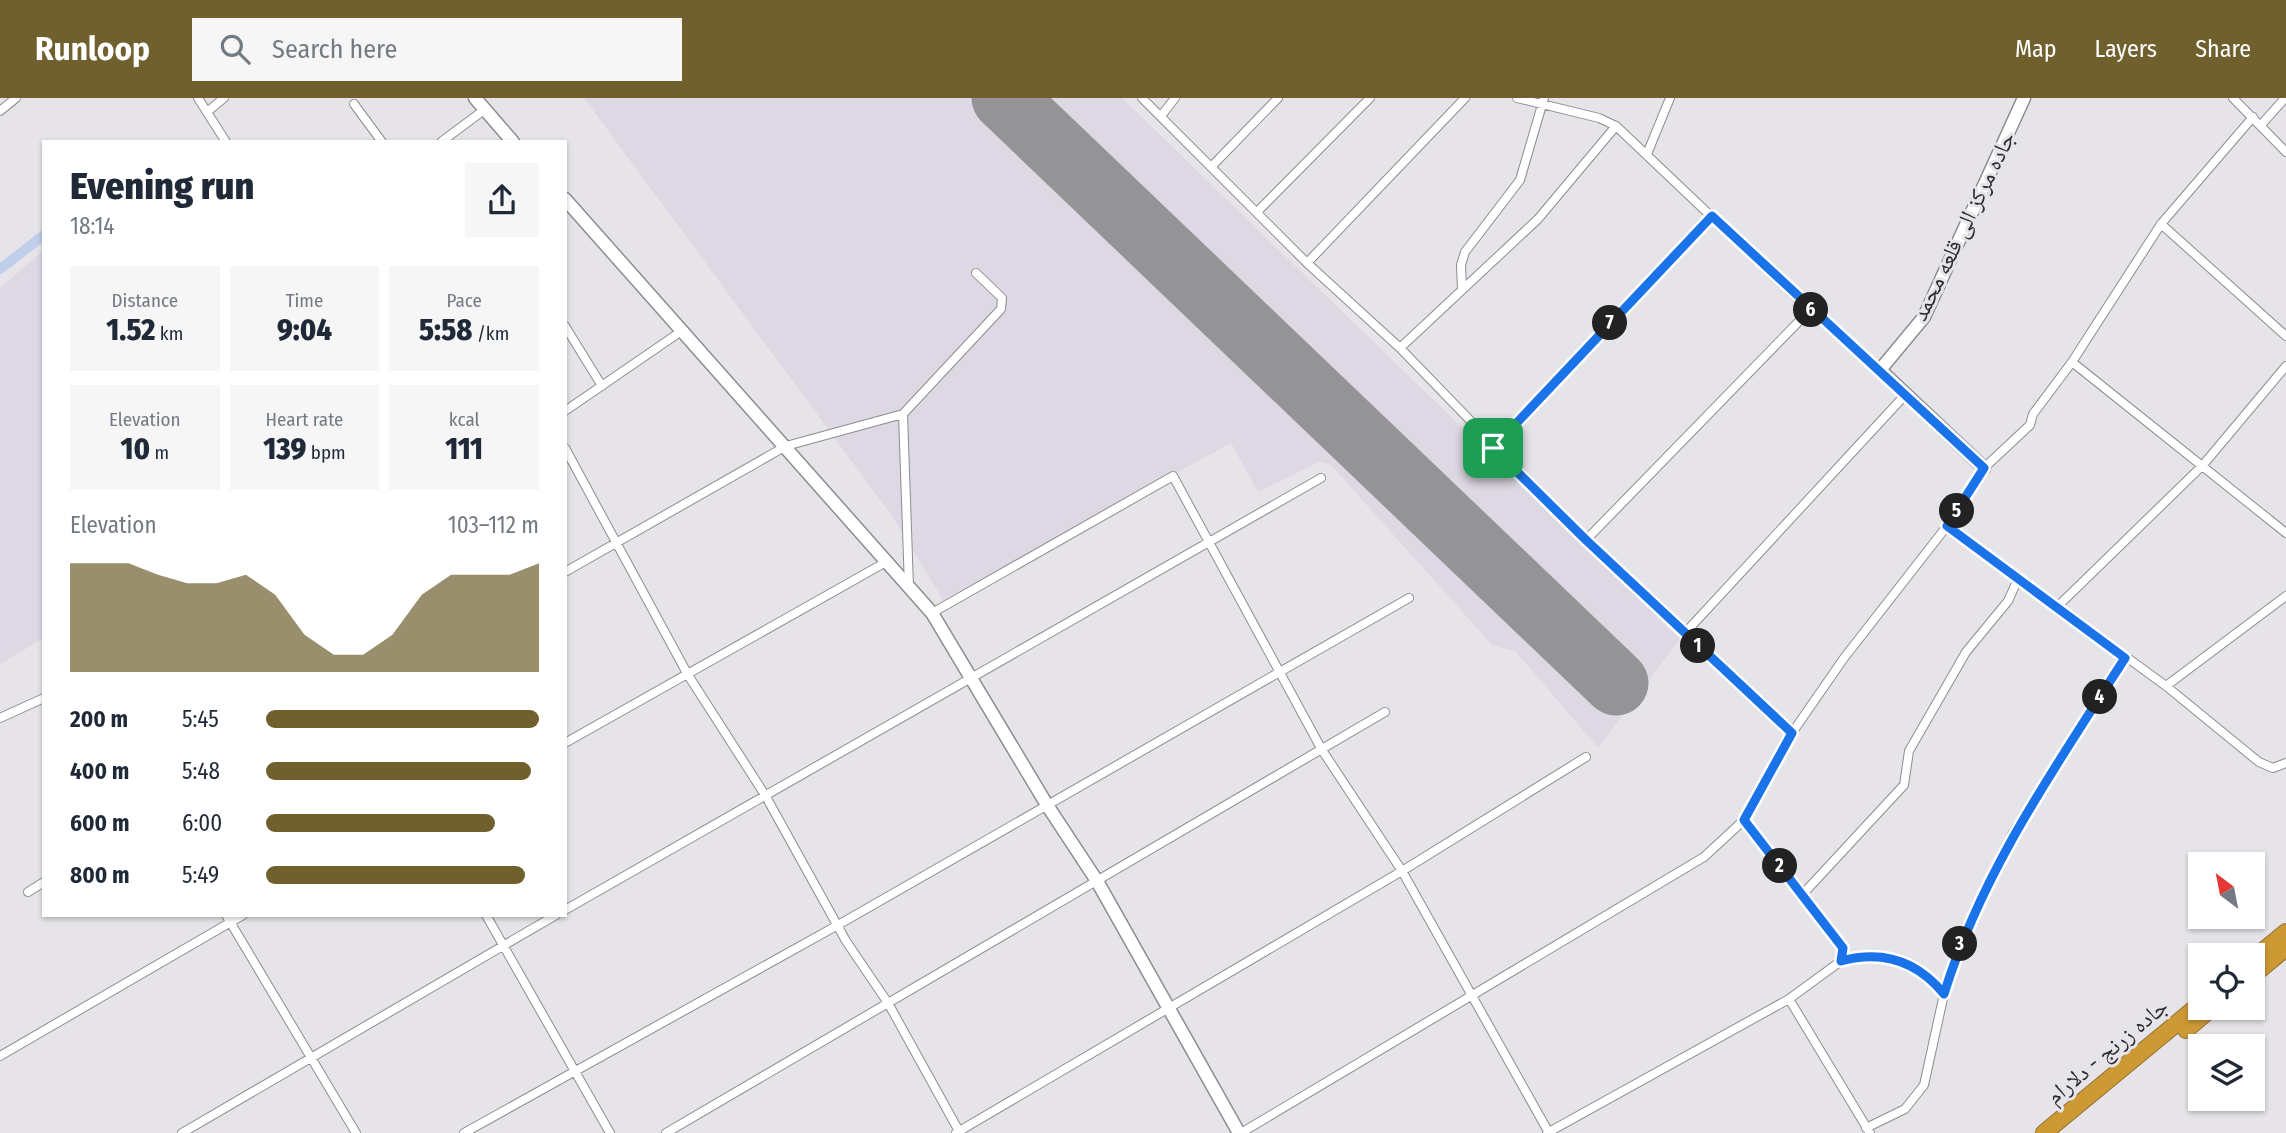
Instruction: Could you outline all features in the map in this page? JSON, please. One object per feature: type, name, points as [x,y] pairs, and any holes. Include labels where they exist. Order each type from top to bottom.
[{"type":"highway","points":[[2265,949],[2286,932]]},
{"type":"highway","points":[[2265,965],[2286,948]]},
{"type":"highway","name":"جاده زرنج - دلارام","points":[[2044,1133],[2188,1014]]},
{"type":"highway","name":"جاده زرنج - دلارام","points":[[2064,1133],[2089,1108],[2197,1020]]},
{"type":"street","points":[[0,111],[16,98]]},
{"type":"street","points":[[198,98],[225,140]]},
{"type":"street","points":[[207,112],[224,98]]},
{"type":"street","points":[[475,98],[511,140]]},
{"type":"street","points":[[1142,98],[1258,211],[1307,263],[1400,348],[1493,448],[1586,540],[1792,733]]},
{"type":"street","points":[[1161,116],[1175,98]]},
{"type":"street","points":[[1212,166],[1278,98]]},
{"type":"street","points":[[1258,211],[1370,98]]},
{"type":"street","points":[[1307,263],[1465,98]]},
{"type":"street","points":[[1517,98],[1543,102],[1599,118],[1616,126],[1810,310],[1880,370],[1984,468]]},
{"type":"street","points":[[1647,154],[1670,98]]},
{"type":"street","name":"جاده مرکز الی قلعه محمد","points":[[1880,370],[1924,317],[2025,98]]},
{"type":"street","points":[[2233,98],[2286,152]]},
{"type":"street","points":[[2261,125],[2285,98]]},
{"type":"street","points":[[1462,290],[1461,265],[1465,251],[1520,180],[1543,102]]},
{"type":"street","points":[[354,104],[381,140]]},
{"type":"street","points":[[444,140],[484,110]]},
{"type":"street","points":[[567,201],[932,613],[1047,805],[1097,881],[1240,1133],[1704,857],[1744,820],[1792,733],[1844,658],[1947,526],[1984,468],[2030,425],[2033,414],[2072,362],[2161,224],[2253,117]]},
{"type":"street","points":[[1400,348],[1538,219],[1616,126]]},
{"type":"street","points":[[1493,448],[1712,216]]},
{"type":"street","points":[[2161,224],[2286,336]]},
{"type":"street","points":[[567,571],[786,446],[903,414],[1004,304],[1002,298],[976,273]]},
{"type":"street","points":[[1586,540],[1810,310]]},
{"type":"street","points":[[567,330],[602,386]]},
{"type":"street","points":[[567,410],[683,331]]},
{"type":"street","points":[[2072,362],[2286,533]]},
{"type":"street","points":[[2056,608],[2203,465],[2286,366]]},
{"type":"street","points":[[1685,633],[1906,394]]},
{"type":"street","points":[[903,414],[909,589]]},
{"type":"street","points":[[567,452],[688,676],[765,795],[838,925],[888,1003],[958,1132],[1402,871],[1586,757]]},
{"type":"street","points":[[932,613],[1172,477],[1210,539],[1322,750],[1402,871],[1548,1133],[1789,999],[1841,961],[1862,955],[1906,963],[1920,970],[1944,994]]},
{"type":"street","points":[[567,909],[1210,539],[1321,478]]},
{"type":"street","points":[[1947,526],[2166,686],[2259,762],[2273,768],[2286,763]]},
{"type":"street","points":[[567,742],[886,562]]},
{"type":"street","points":[[1802,895],[1904,785],[1909,751],[1966,652],[2008,601],[2018,579]]},
{"type":"street","points":[[2166,686],[2286,596]]},
{"type":"street","points":[[464,1133],[838,925],[1409,598]]},
{"type":"street","points":[[1789,999],[1868,1130],[1905,1109],[1924,1085],[1944,994],[1957,950],[2013,832],[2125,658]]},
{"type":"street","points":[[0,718],[42,699]]},
{"type":"street","points":[[666,1133],[1385,712]]},
{"type":"street","points":[[1744,820],[1843,948],[1841,961]]},
{"type":"street","points":[[28,892],[42,883]]},
{"type":"street","points":[[487,917],[610,1133]]},
{"type":"street","points":[[182,1133],[553,917]]},
{"type":"street","points":[[0,1056],[228,919],[356,1133]]},
{"type":"shaded area","points":[[584,98],[1122,98],[1680,639],[1598,748],[1516,652],[1492,645],[1331,465],[1319,462],[1258,492],[1231,443],[943,600],[892,516]]},
{"type":"shaded area","points":[[42,252],[42,639],[0,664],[0,288]]},
{"type":"waterway","points":[[0,269],[42,237]]},
{"type":"runway","points":[[1004,98],[1616,683]]},
{"type":"route","points":[[1712,216],[1810,310],[1880,370],[1984,468],[1947,526],[2125,658],[2013,832],[1957,950],[1944,994],[1920,970],[1906,963],[1862,955],[1841,961],[1843,948],[1744,820],[1792,733],[1586,540],[1493,448],[1712,216]]}]
